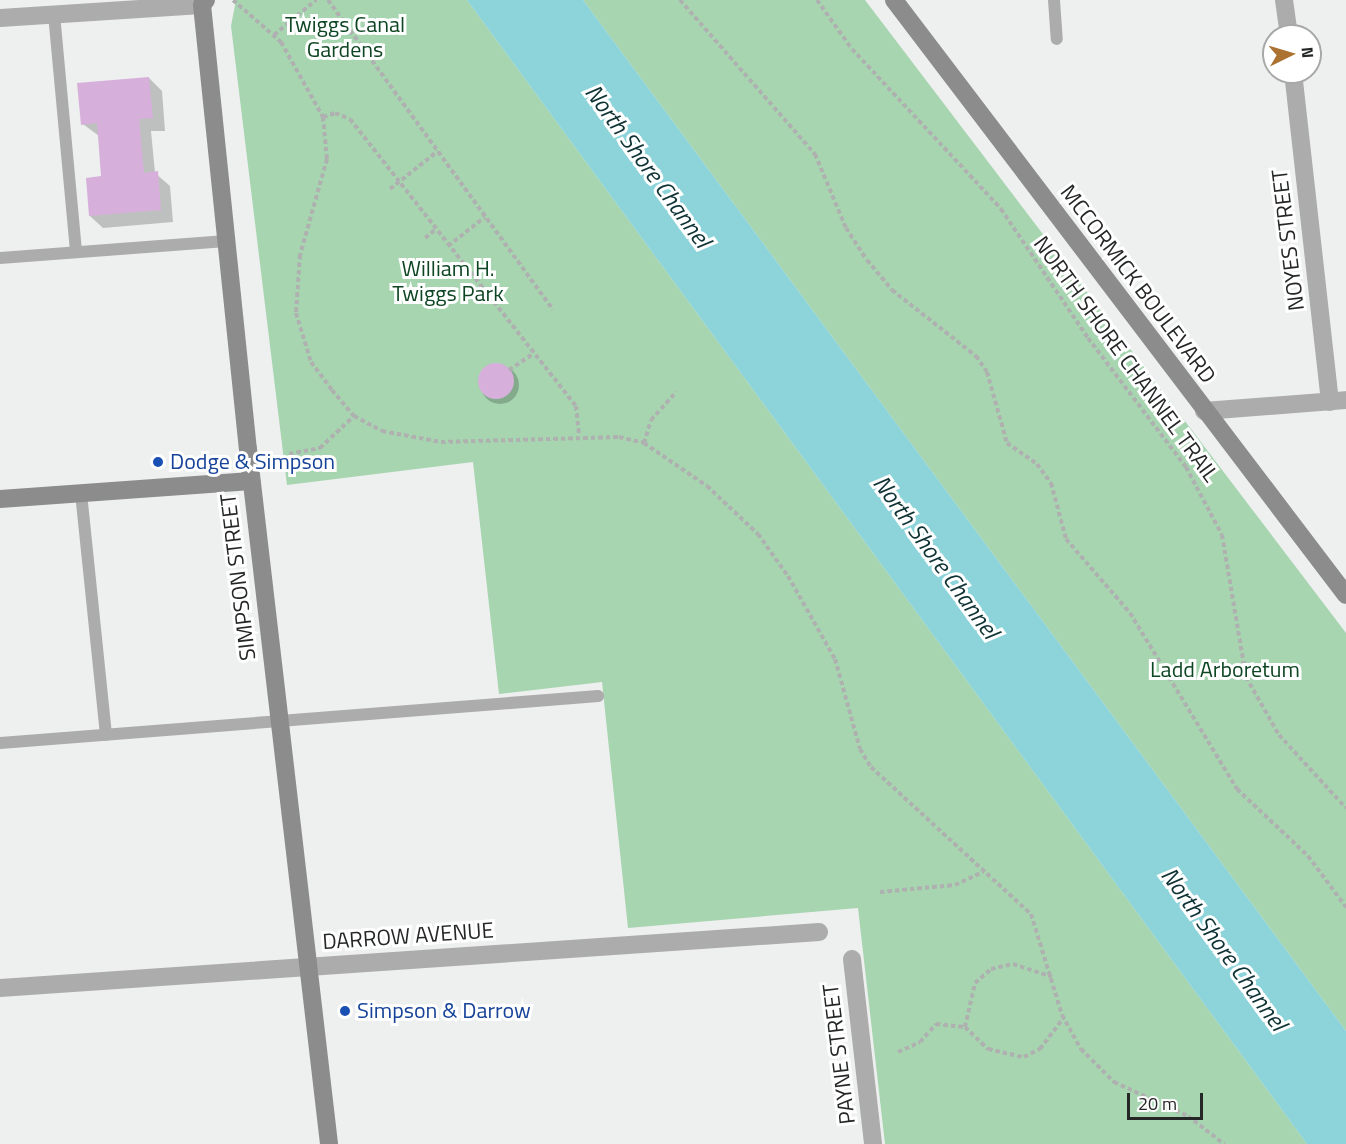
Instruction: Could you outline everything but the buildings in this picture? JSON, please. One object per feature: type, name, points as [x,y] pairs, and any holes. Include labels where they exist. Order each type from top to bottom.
[{"type":"street","name":"MCCORMICK BOULEVARD","points":[[894,0],[1346,595]]},
{"type":"street","points":[[1284,0],[1287,24]]},
{"type":"street","points":[[0,18],[204,2]]},
{"type":"street","name":"SIMPSON STREET","points":[[204,2],[251,481],[329,1144]]},
{"type":"street","name":"NOYES STREET","points":[[1295,84],[1338,401]]},
{"type":"street","points":[[1204,411],[1338,401]]},
{"type":"street","points":[[0,499],[251,481]]},
{"type":"street","name":"DARROW AVENUE","points":[[0,988],[819,932]]},
{"type":"street","name":"PAYNE STREET","points":[[852,959],[873,1144]]},
{"type":"lane","points":[[1054,0],[1057,39]]},
{"type":"lane","points":[[54,15],[76,252]]},
{"type":"lane","points":[[0,258],[226,241]]},
{"type":"lane","points":[[81,493],[106,735]]},
{"type":"lane","points":[[0,743],[280,723],[598,696]]},
{"type":"path","points":[[233,0],[274,35],[302,72],[323,117],[327,159],[300,255],[296,313],[311,362],[354,416],[382,431],[441,442],[579,436],[645,443],[680,464],[758,534],[835,660],[860,749],[871,767],[982,872],[1032,914],[1064,1018],[1081,1049],[1114,1082],[1188,1116],[1224,1144]]},
{"type":"path","points":[[274,35],[316,0]]},
{"type":"path","points":[[328,0],[553,310]]},
{"type":"path","points":[[680,0],[814,154],[846,228],[873,268],[892,290],[976,356],[987,372],[1007,443],[1037,464],[1051,483],[1066,539],[1130,613],[1237,789],[1308,856],[1346,907]]},
{"type":"path","name":"NORTH SHORE CHANNEL TRAIL","points":[[817,0],[852,49],[1001,209],[1088,338],[1186,467],[1222,535],[1246,677],[1279,735],[1346,808]]},
{"type":"path","points":[[323,117],[335,113],[350,119],[435,230],[576,406],[579,436]]},
{"type":"path","points":[[390,189],[438,151]]},
{"type":"path","points":[[448,246],[485,217]]},
{"type":"path","points":[[425,238],[435,230]]},
{"type":"path","points":[[509,370],[534,353]]},
{"type":"path","points":[[645,443],[651,420],[676,392]]},
{"type":"path","points":[[289,454],[320,448],[354,416]]},
{"type":"path","points":[[880,892],[955,885],[982,872]]},
{"type":"path","points":[[965,1027],[975,983],[991,969],[1013,964],[1053,977]]},
{"type":"path","points":[[898,1052],[920,1042],[936,1024],[965,1027],[988,1049],[1024,1057],[1040,1049],[1064,1018]]},
{"type":"green space","name":"William H. Twiggs Park","points":[[236,0],[467,0],[1307,1144],[885,1144],[858,908],[628,928],[602,682],[499,694],[473,462],[287,485],[231,26]]},
{"type":"green space","name":"Ladd Arboretum","points":[[583,0],[865,0],[1346,633],[1346,1031]]},
{"type":"water","name":"North Shore Channel","points":[[467,0],[583,0],[1346,1031],[1346,1144],[1307,1144]]},
{"type":"place","name":"Dodge & Simpson","points":[[158,462]]},
{"type":"place","name":"Simpson & Darrow","points":[[345,1011]]},
{"type":"park label","name":"Twiggs Canal Gardens","points":[[345,36]]}]
